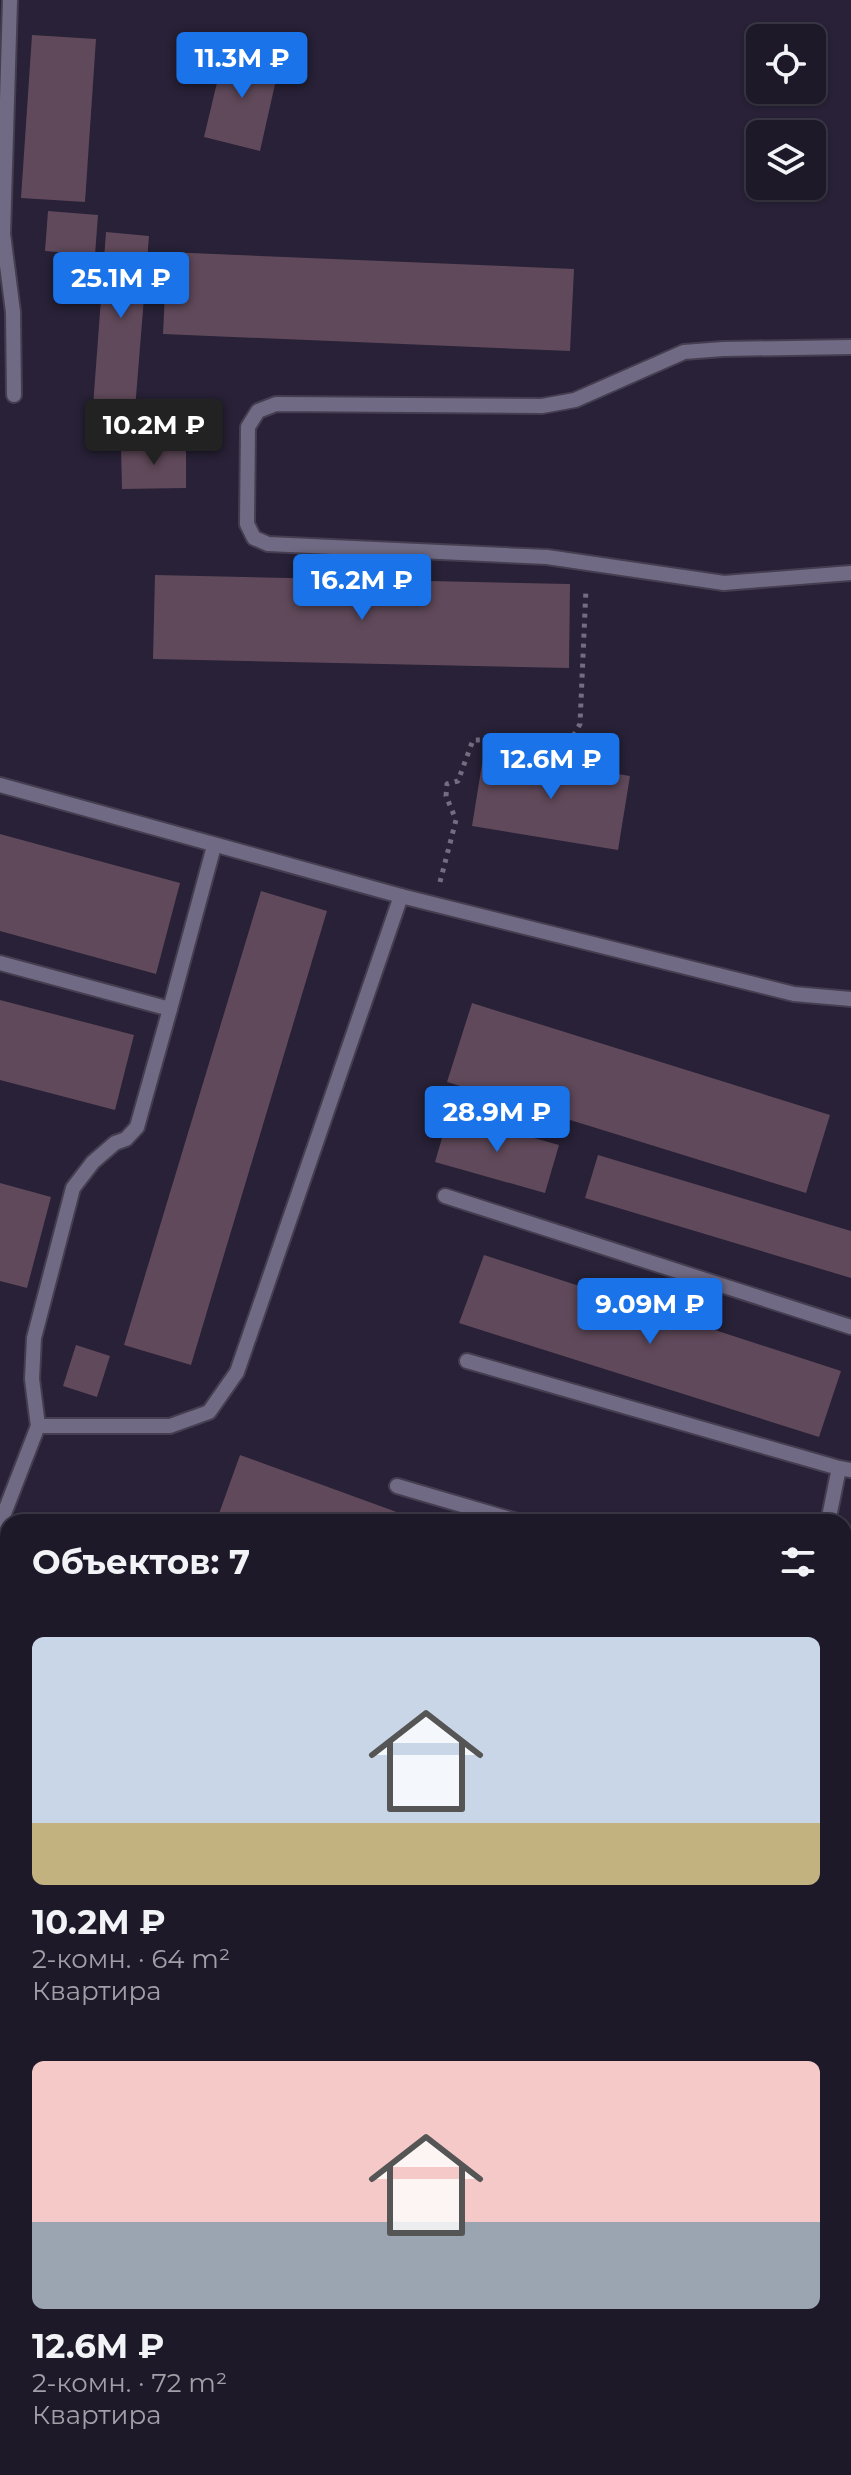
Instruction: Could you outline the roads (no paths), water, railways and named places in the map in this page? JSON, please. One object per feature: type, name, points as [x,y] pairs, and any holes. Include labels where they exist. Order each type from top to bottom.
[{"type":"lane","points":[[10,0],[4,80],[2,234],[13,312],[14,395]]},
{"type":"lane","points":[[851,347],[684,352],[575,400],[542,406],[276,404],[258,411],[248,427],[247,524],[254,538],[268,544],[547,557],[724,583],[851,573]]},
{"type":"lane","points":[[0,785],[401,896],[794,994],[851,999]]},
{"type":"lane","points":[[4,1514],[38,1426],[32,1350],[36,1324],[73,1188],[93,1162],[115,1143],[126,1139],[137,1127],[214,846]]},
{"type":"lane","points":[[38,1426],[170,1426],[209,1412],[237,1372],[401,896]]},
{"type":"lane","points":[[0,963],[170,1009]]},
{"type":"lane","points":[[445,1196],[851,1327]]},
{"type":"lane","points":[[467,1361],[845,1469],[831,1514]]},
{"type":"lane","points":[[397,1486],[493,1514]]}]
